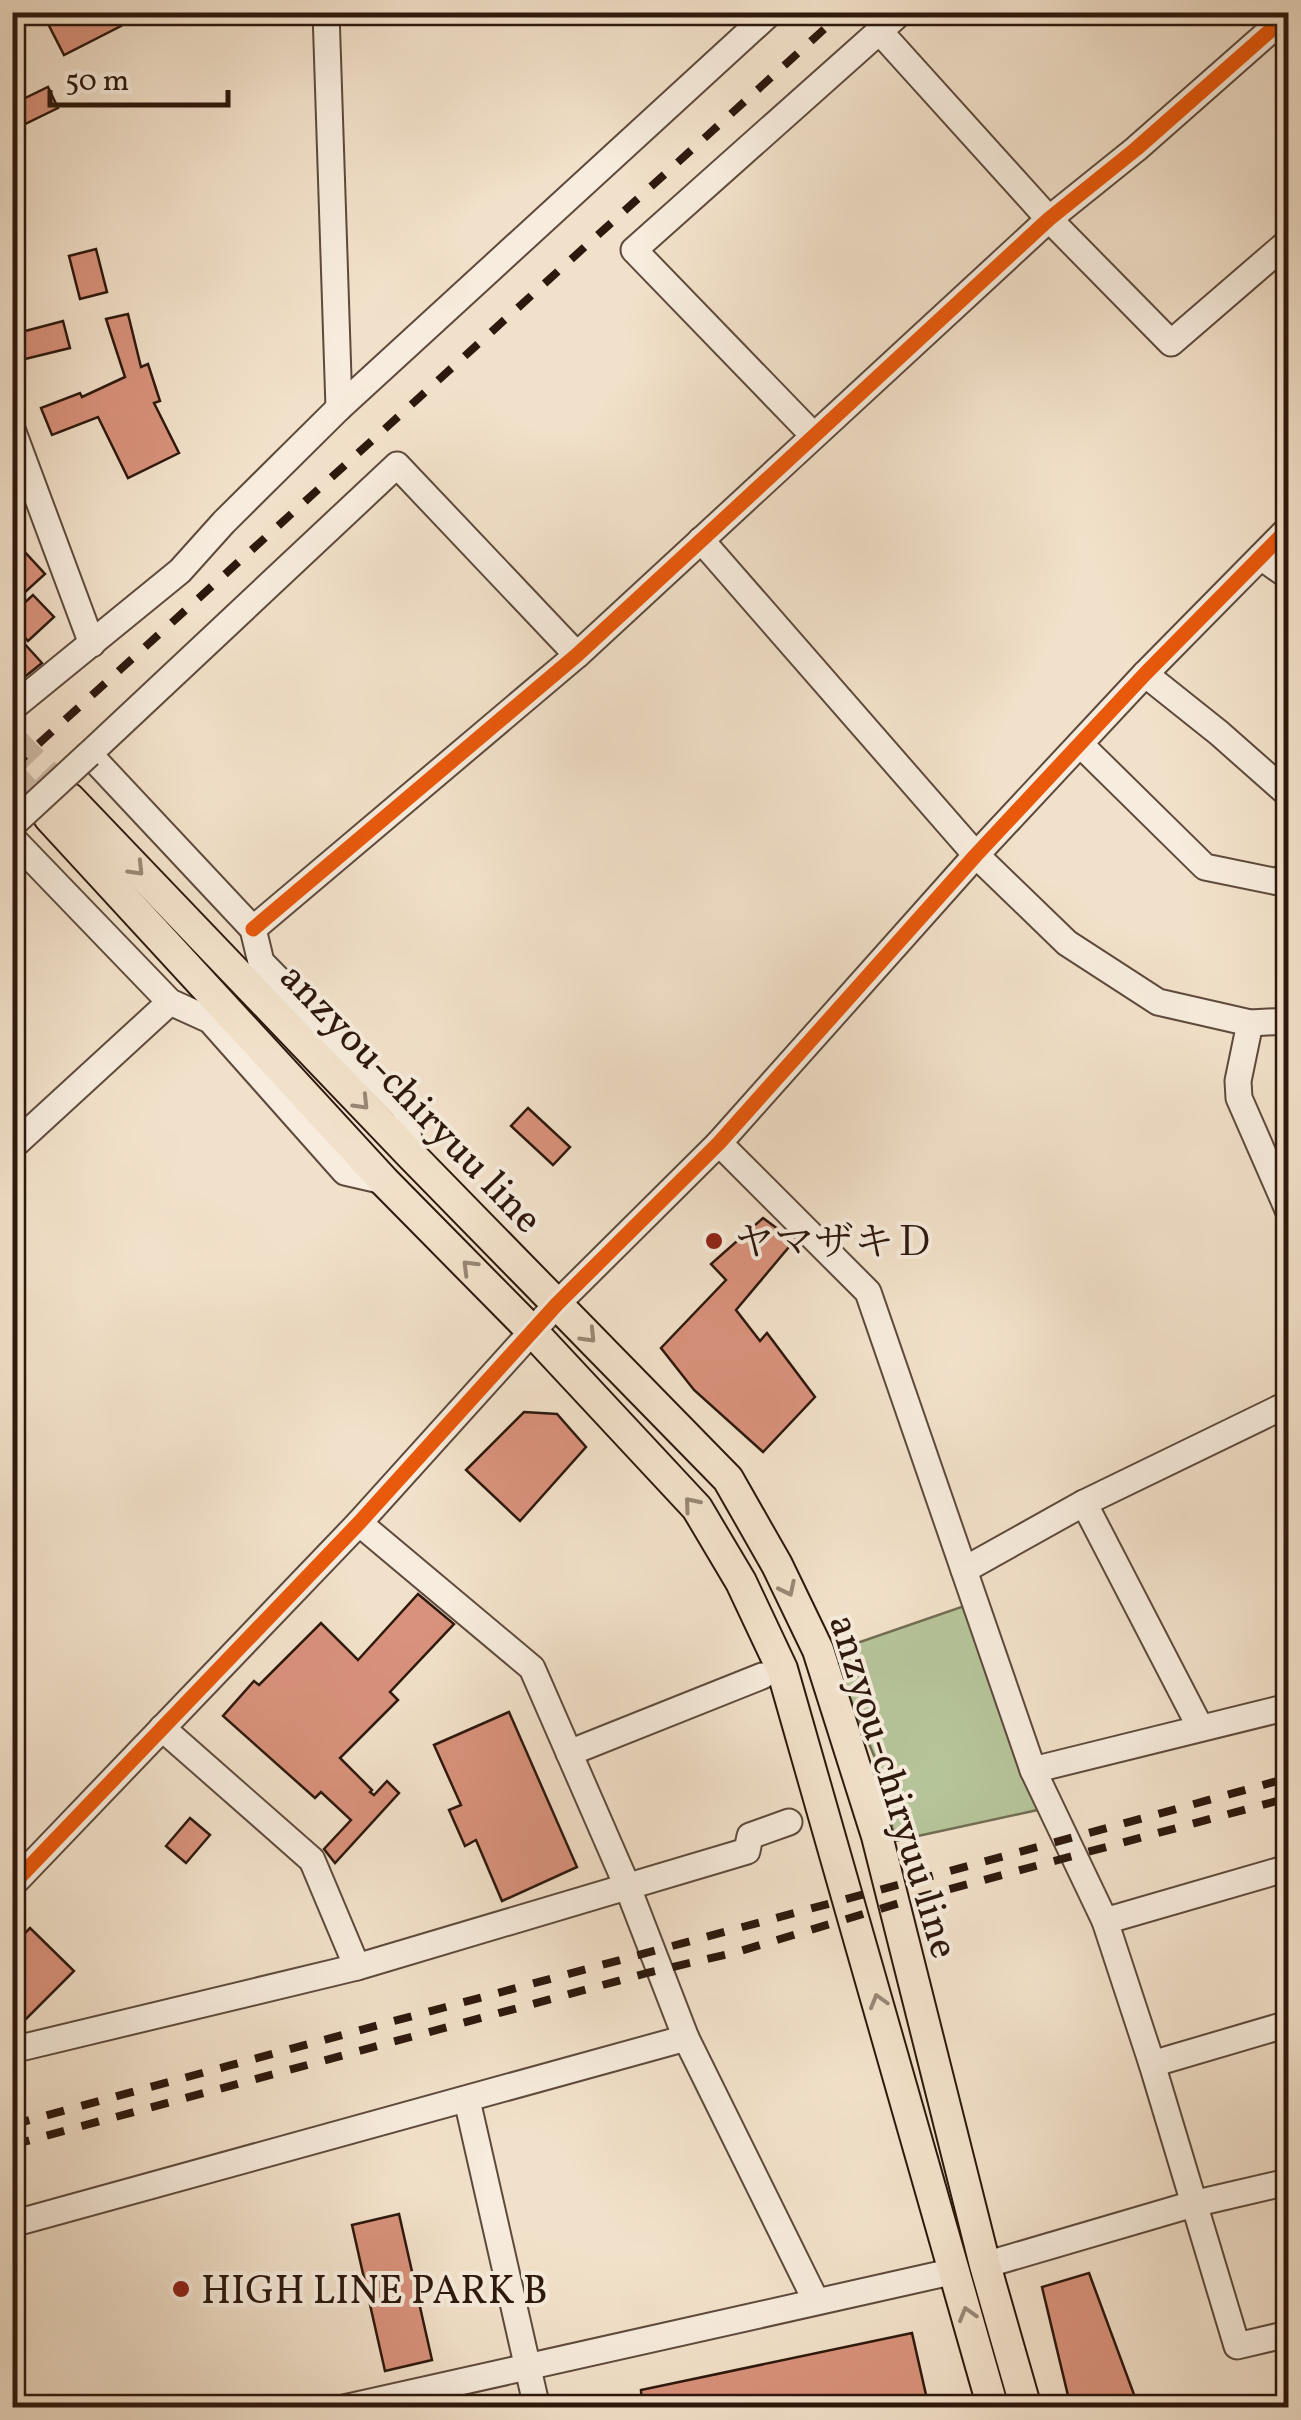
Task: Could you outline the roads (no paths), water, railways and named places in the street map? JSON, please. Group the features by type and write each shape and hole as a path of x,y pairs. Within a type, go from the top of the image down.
{"main road":[{"name":"anzyou-chiryuu line","path":"993,2408 970,2268 877,1836 818,1650 728,1479 411,1155 59,808 384,1181 697,1508 741,1582 782,1669 970,2268 1026,2408"}],"street":[{"path":"326,12 339,408"},
{"path":"17,696 92,644 180,572 224,522 339,408 771,12"},
{"path":"813,435 634,250 901,12"},
{"path":"253,930 577,655 1049,219 1136,149 1288,15"},
{"path":"881,33 1049,219 1171,343 1288,242"},
{"path":"12,429 92,644"},
{"path":"12,825 397,465 577,655"},
{"path":"12,1885 359,1523 557,1304 718,1142 976,855 1145,674 1288,529"},
{"path":"701,540 976,855 1067,943 1158,1002 1250,1022 1288,1021"},
{"path":"1262,557 1288,576"},
{"path":"1145,674 1288,794"},
{"path":"1080,744 1205,867 1278,882 1288,874"},
{"path":"89,754 253,930 261,962 406,1109 411,1155"},
{"path":"12,838 170,1002 210,1020 344,1172 384,1181"},
{"path":"12,1147 170,1002"},
{"path":"1250,1022 1238,1081 1239,1098 1288,1210"},
{"path":"718,1142 868,1292 1033,1770 1105,1920 1236,2346 1288,2334"},
{"path":"964,1570 1084,1502 1288,1404"},
{"path":"1084,1502 1200,1727"},
{"path":"359,1523 532,1668 628,1888 686,2038 816,2300"},
{"path":"569,1753 762,1676"},
{"path":"1033,1770 1288,1706"},
{"path":"162,1728 312,1860 357,1967"},
{"path":"12,2050 357,1967 628,1888 747,1851 750,1836 789,1822"},
{"path":"1105,1920 1288,1868"},
{"path":"1152,2064 1288,2024"},
{"path":"12,2224 686,2038"},
{"path":"467,2100 537,2408"},
{"path":"344,2408 970,2268 1193,2204 1288,2182"}],"tunnel":[{"path":"12,740 69,798"},
{"path":"12,777 49,817"}],"railway":[{"path":"12,768 843,12"},
{"path":"12,2125 1288,1778"},
{"path":"12,2145 737,1952 913,1899 1288,1798"}],"place":[{"name":"ヤマザキＤ","path":"714,1241"},
{"name":"HIGH LINE PARK B","path":"181,2289"}]}
